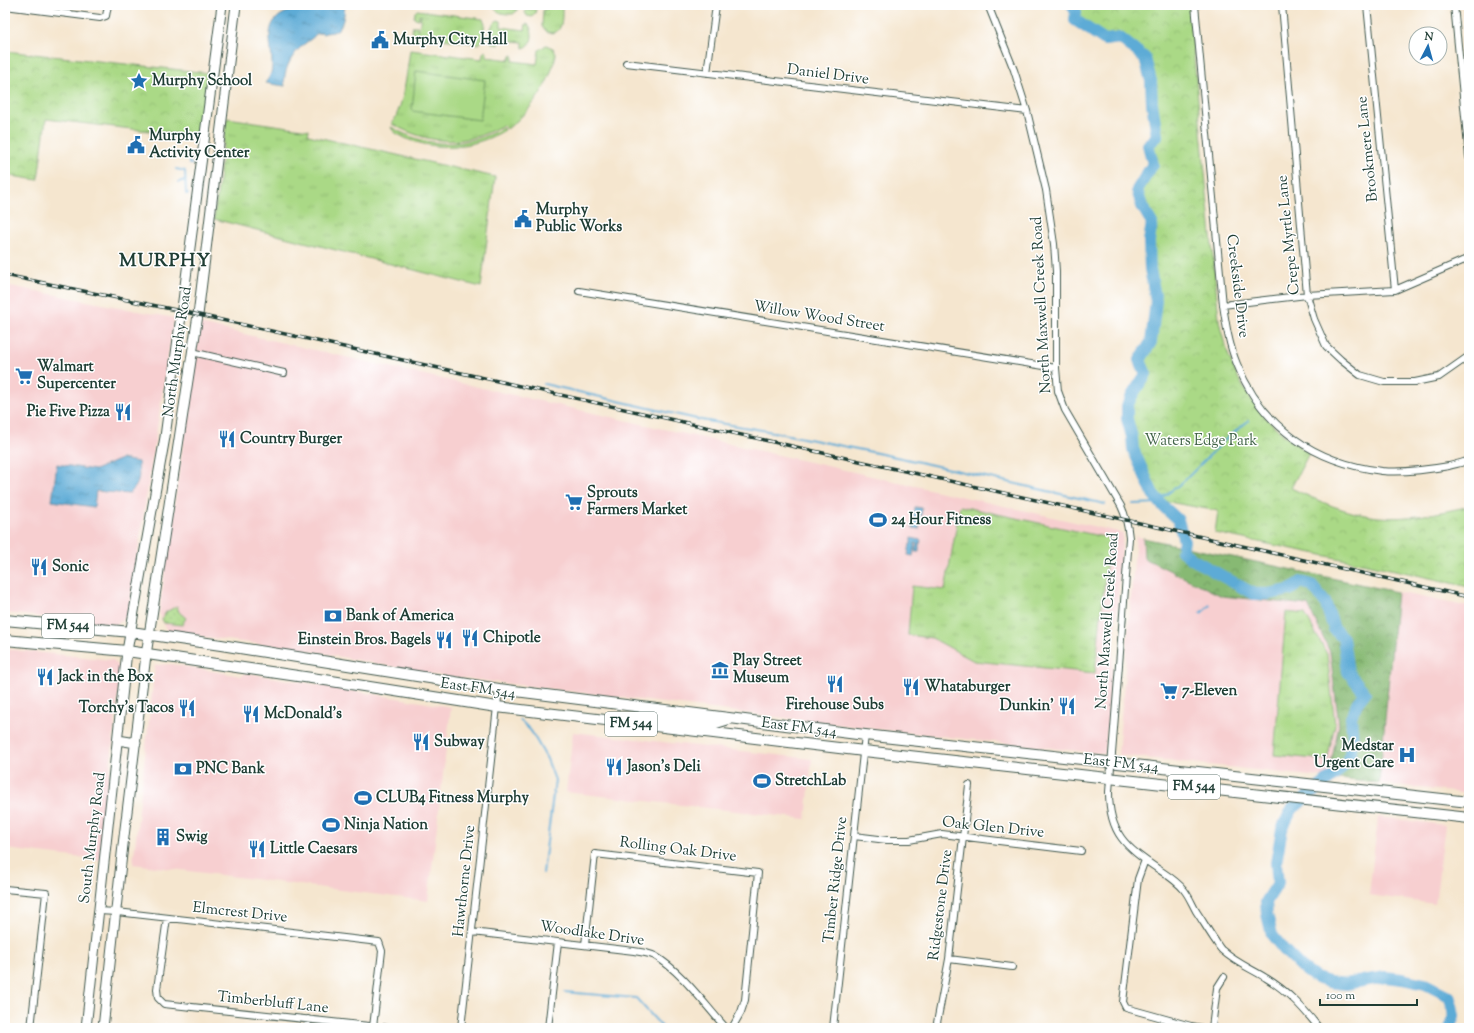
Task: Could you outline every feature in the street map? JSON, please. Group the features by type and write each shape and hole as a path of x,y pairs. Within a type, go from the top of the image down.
{"main road":[{"name":"North Murphy Road","path":"128,651 150,516 162,455 222,5"},
{"name":"North Murphy Road","path":"146,655 192,352 236,5"},
{"path":"211,91 225,92"},
{"path":"162,455 177,457"},
{"name":"FM 544","path":"5,620 150,635"},
{"name":"East FM 544","path":"150,635 499,689 865,735 1469,802"},
{"name":"FM 544","path":"5,640 128,651"},
{"name":"East FM 544","path":"128,651 146,655 288,674 497,707 640,725 1469,818"},
{"name":"South Murphy Road","path":"86,1028 128,651"},
{"name":"South Murphy Road","path":"103,1028 146,655"},
{"path":"288,674 292,656"},
{"path":"640,725 642,716 714,724 732,718"},
{"path":"118,740 136,743"},
{"path":"110,811 127,813"}],"street":[{"path":"5,6 100,18 106,16 108,5"},
{"path":"707,73 716,5"},
{"name":"North Maxwell Creek Road","path":"988,5 1014,70 1027,111 1046,190 1054,244 1056,271 1056,368 1058,391 1065,410 1121,506 1128,528 1129,538 1110,778 1109,806 1116,830 1119,837 1127,846 1175,881 1184,890 1202,921 1222,950 1238,963 1267,979 1292,997 1306,1011 1319,1028"},
{"name":"Creekside Drive","path":"1195,5 1223,305 1228,334 1236,363 1249,390 1275,424 1299,443 1326,457 1363,469 1398,473 1426,471 1469,460"},
{"name":"Crepe Myrtle Lane","path":"1282,5 1307,295 1314,319 1326,346 1360,375 1384,382 1415,382 1439,377 1469,356"},
{"name":"Brookmere Lane","path":"1367,5 1395,290"},
{"path":"1454,5 1469,157"},
{"name":"Daniel Drive","path":"626,63 1027,111"},
{"path":"1223,305 1307,295 1395,290 1469,258"},
{"name":"Willow Wood Street","path":"578,291 1056,368"},
{"path":"192,352 284,373"},
{"name":"Hawthorne Drive","path":"460,1028 499,689"},
{"name":"Timber Ridge Drive","path":"834,1028 865,735"},
{"name":"Ridgestone Drive","path":"936,1028 948,959 969,785"},
{"name":"Oak Glen Drive","path":"854,836 887,840 909,840 942,834 1081,851"},
{"name":"Rolling Oak Drive","path":"585,945 595,854 758,873 745,1000 741,1012 732,1028"},
{"path":"1146,860 1138,879 1123,1002 1126,1008 1202,1028"},
{"path":"5,889 46,893 31,1028"},
{"name":"Elmcrest Drive","path":"98,911 379,942 382,951 373,1026"},
{"name":"Timberbluff Lane","path":"167,918 157,989 158,998 164,1004 388,1028"},
{"name":"Woodlake Drive","path":"472,932 634,951 653,956 669,966 687,983 726,1028"},
{"path":"548,1028 558,942"},
{"path":"948,959 1012,967"},
{"path":"1212,1028 1217,988 1224,978"},
{"path":"307,1028 308,1019"}],"shaded area":[{"path":"5,285 174,318 128,616 116,625 5,613"},
{"path":"200,324 1123,533 1105,754 866,728 430,674 310,651 167,632 159,613"},
{"path":"1136,536 1143,538 1145,558 1222,596 1308,605 1330,652 1339,725 1328,778 1118,755"},
{"path":"1397,592 1469,607 1469,794 1379,783"},
{"path":"5,649 113,660 121,669 100,860 5,849"},
{"path":"172,664 241,676 247,673 451,707 428,901 133,864 155,665"},
{"path":"573,732 812,759 806,819 566,792"},
{"path":"1378,817 1445,825 1435,904 1369,895"}],"green space":[{"path":"549,5 562,5 561,25 557,32 553,33 547,32 542,26 543,10 549,8"},
{"name":"Waters Edge Park","path":"1072,5 1189,5 1219,320 1231,361 1249,396 1275,427 1309,453 1291,488 1344,510 1378,517 1411,517 1466,507 1469,515 1469,587 1395,570 1215,533 1218,511 1158,500 1153,494 1133,449 1132,437 1127,419 1127,406 1146,374 1140,360 1151,342 1156,301 1150,269 1149,241 1152,223 1142,206 1137,190 1153,164 1148,145 1156,136 1151,81 1145,58 1120,39 1105,40 1075,20 1076,12"},
{"path":"494,7 517,9 517,11 513,14 505,14 498,11"},
{"path":"526,9 536,9 535,14 532,17 527,16 525,12"},
{"path":"417,10 483,19 485,23 482,41 478,44 414,35 412,31 413,26 418,26 417,30 419,30 421,15 419,15 419,19 414,18"},
{"path":"498,20 501,21 501,27 525,30 526,24 529,25 532,32 532,39 529,45 523,48 523,42 500,40 499,45 492,43 490,30 493,24"},
{"path":"546,45 553,48 556,54 544,87 524,114 507,129 503,125 475,137 448,141 420,136 392,124 400,107 410,50 482,59 485,51 487,53 487,57 510,60 511,56 513,55 513,61 537,64 539,50"},
{"path":"5,51 209,73 201,137 46,119 38,180 5,175"},
{"path":"416,71 485,80 480,120 412,111"},
{"path":"227,118 309,130 308,135 495,177 481,287 214,219"},
{"path":"391,127 419,139 447,143 460,142 489,135 503,128 505,130 481,141 456,146 443,146 430,145 405,138 395,132"},
{"path":"960,506 1109,538 1095,673 974,661 932,638 908,635 912,586 945,590"},
{"path":"1143,538 1397,592 1379,783 1328,778 1339,725 1330,652 1308,605 1222,596 1144,558"},
{"path":"177,606 179,612 186,618 182,625 164,623 162,619 166,612"},
{"path":"1286,612 1305,614 1327,654 1335,725 1327,760 1274,755"}],"water":[{"path":"319,5 345,5 343,21 339,28 333,32 316,34 297,51 286,71 284,81 285,86 265,83 271,73 272,58 270,34 271,27 275,20 281,15 290,11"},
{"path":"121,459 138,462 138,480 136,486 129,494 96,491 94,507 52,501 57,464 95,470"},
{"path":"915,507 922,508 920,529 912,528"},
{"path":"911,538 921,540 919,544 919,552 915,552 917,543 915,543 913,556 908,555"}],"waterway":[{"path":"1072,5 1076,12 1075,20 1105,40 1120,38 1145,58 1151,81 1152,103 1157,136 1148,145 1153,164 1137,190 1142,206 1152,223 1149,241 1150,269 1156,301 1151,342 1140,360 1146,374 1127,406 1127,419 1132,437 1133,449 1153,494 1178,520 1184,541 1182,551 1192,559 1254,594 1268,594 1290,590 1301,582 1311,585 1325,602 1334,629 1343,638 1348,672 1365,693 1357,703 1351,717 1353,741 1348,761 1336,774 1292,809 1282,829 1276,863 1278,883 1266,902 1272,935 1301,967 1316,978 1329,982 1346,984 1385,977 1402,979 1425,984 1449,996 1453,1008 1453,1020 1450,1028"},
{"path":"186,156 189,157 189,164 192,164"},
{"path":"176,169 185,171 186,194 188,194"},
{"path":"179,182 185,180"},
{"path":"544,384 701,420 779,433 906,459 1105,504"},
{"path":"1133,504 1160,503 1163,497 1184,481 1225,440 1248,421"},
{"path":"1201,613 1210,605"},
{"path":"520,720 531,731 547,759 555,780 543,873"},
{"path":"564,992 636,998 663,1028"}],"railway":[{"path":"5,275 181,311 1469,597"}],"place":[{"name":"Murphy City Hall","path":"380,40"},
{"name":"Murphy School","path":"139,81"},
{"name":"Murphy Activity Center","path":"136,145"},
{"name":"Murphy Public Works","path":"523,219"},
{"name":"Walmart Supercenter","path":"24,376"},
{"name":"Pie Five Pizza","path":"123,412"},
{"name":"Country Burger","path":"227,439"},
{"name":"Sprouts Farmers Market","path":"574,502"},
{"name":"24 Hour Fitness","path":"878,520"},
{"name":"Sonic","path":"39,567"},
{"name":"Bank of America","path":"333,616"},
{"name":"Chipotle","path":"470,638"},
{"name":"Einstein Bros. Bagels","path":"444,640"},
{"name":"Play Street Museum","path":"720,670"},
{"name":"Jack in the Box","path":"45,677"},
{"name":"Firehouse Subs","path":"835,684"},
{"name":"Whataburger","path":"911,687"},
{"name":"7-Eleven","path":"1169,691"},
{"name":"Dunkin'","path":"1067,706"},
{"name":"Torchy's Tacos","path":"187,708"},
{"name":"McDonald's","path":"251,714"},
{"name":"Subway","path":"421,742"},
{"name":"Medstar Urgent Care","path":"1407,755"},
{"name":"Jason's Deli","path":"614,767"},
{"name":"PNC Bank","path":"183,769"},
{"name":"StretchLab","path":"762,781"},
{"name":"CLUB4 Fitness Murphy","path":"363,798"},
{"name":"Ninja Nation","path":"331,825"},
{"name":"Swig","path":"163,837"},
{"name":"Little Caesars","path":"257,849"}],"district":[{"name":"MURPHY","path":"165,261"}]}
